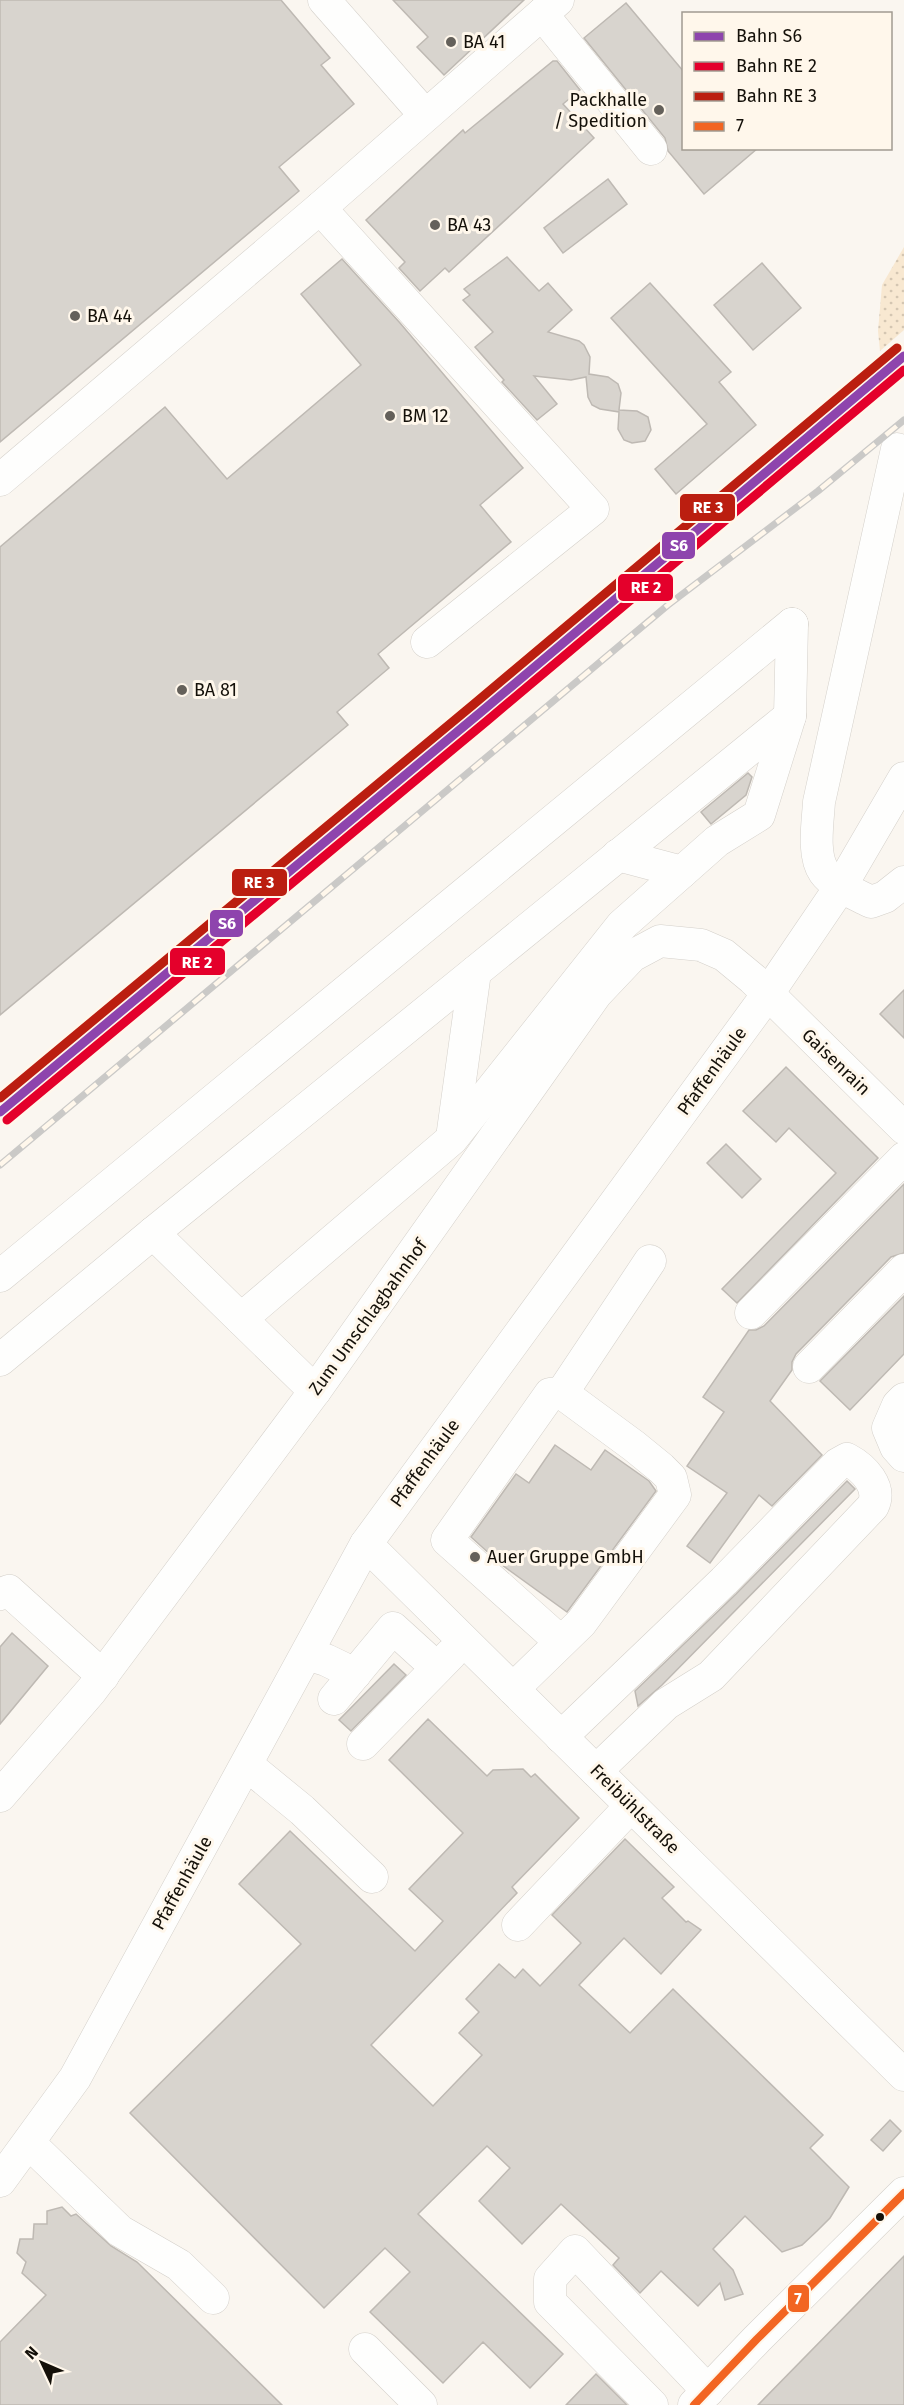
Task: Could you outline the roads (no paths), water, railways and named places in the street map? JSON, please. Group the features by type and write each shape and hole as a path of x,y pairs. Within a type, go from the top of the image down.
{"street":[{"path":"324,0 425,115"},
{"path":"0,480 320,208 550,7 651,149"},
{"path":"320,208 593,509 427,642"},
{"path":"897,449 819,802 816,848 823,871 841,886 871,902 885,897 904,882"},
{"path":"0,1276 792,624 790,716 759,815 717,841 622,925 452,1139 241,1319"},
{"path":"0,1360 790,716"},
{"name":"Pfaffenhäule","path":"0,2181 75,2078 366,1544 767,995 841,886 904,778"},
{"path":"618,855 682,872"},
{"name":"Zum Umschlagbahnhof","path":"0,1796 103,1676 315,1391 596,994 632,956 660,941 701,945 724,955 753,979 767,995"},
{"path":"452,1139 475,972"},
{"name":"Gaisenrain","path":"767,995 904,1128"},
{"path":"751,1313 904,1158"},
{"path":"153,1233 315,1391"},
{"path":"562,1393 650,1261"},
{"path":"809,1368 904,1270"},
{"path":"513,1689 581,1623 675,1495 671,1478 661,1468 562,1393 550,1394 447,1540 561,1642"},
{"path":"904,1399 898,1405 888,1428 896,1447 904,1456"},
{"path":"561,1737 724,1581 842,1460 850,1461 874,1483 877,1494 873,1506 711,1676 666,1704 596,1771"},
{"name":"Freibühlstraße","path":"366,1544 904,2075"},
{"path":"0,1594 9,1590 103,1676"},
{"path":"334,1699 393,1628 437,1668"},
{"path":"363,1744 464,1640"},
{"path":"307,1654 355,1674"},
{"path":"600,1700 633,1736"},
{"path":"247,1765 302,1810 372,1877"},
{"path":"518,1925 631,1806"},
{"path":"29,2143 120,2231 179,2265 213,2298"},
{"path":"652,2405 550,2302 550,2280 575,2252 701,2398 757,2338 904,2193"},
{"path":"365,2349 421,2405"}],"railway":[{"path":"0,1165 668,605 818,491 904,420"}],"rail line":[{"name":"S6","path":"0,1112 904,356"}],"place":[{"name":"BA 41","path":"451,42"},
{"name":"Packhalle / Spedition","path":"659,110"},
{"name":"BA 43","path":"435,225"},
{"name":"BA 44","path":"75,316"},
{"name":"BM 12","path":"390,416"},
{"name":"BA 81","path":"182,690"},
{"name":"Auer Gruppe GmbH","path":"475,1557"}]}
